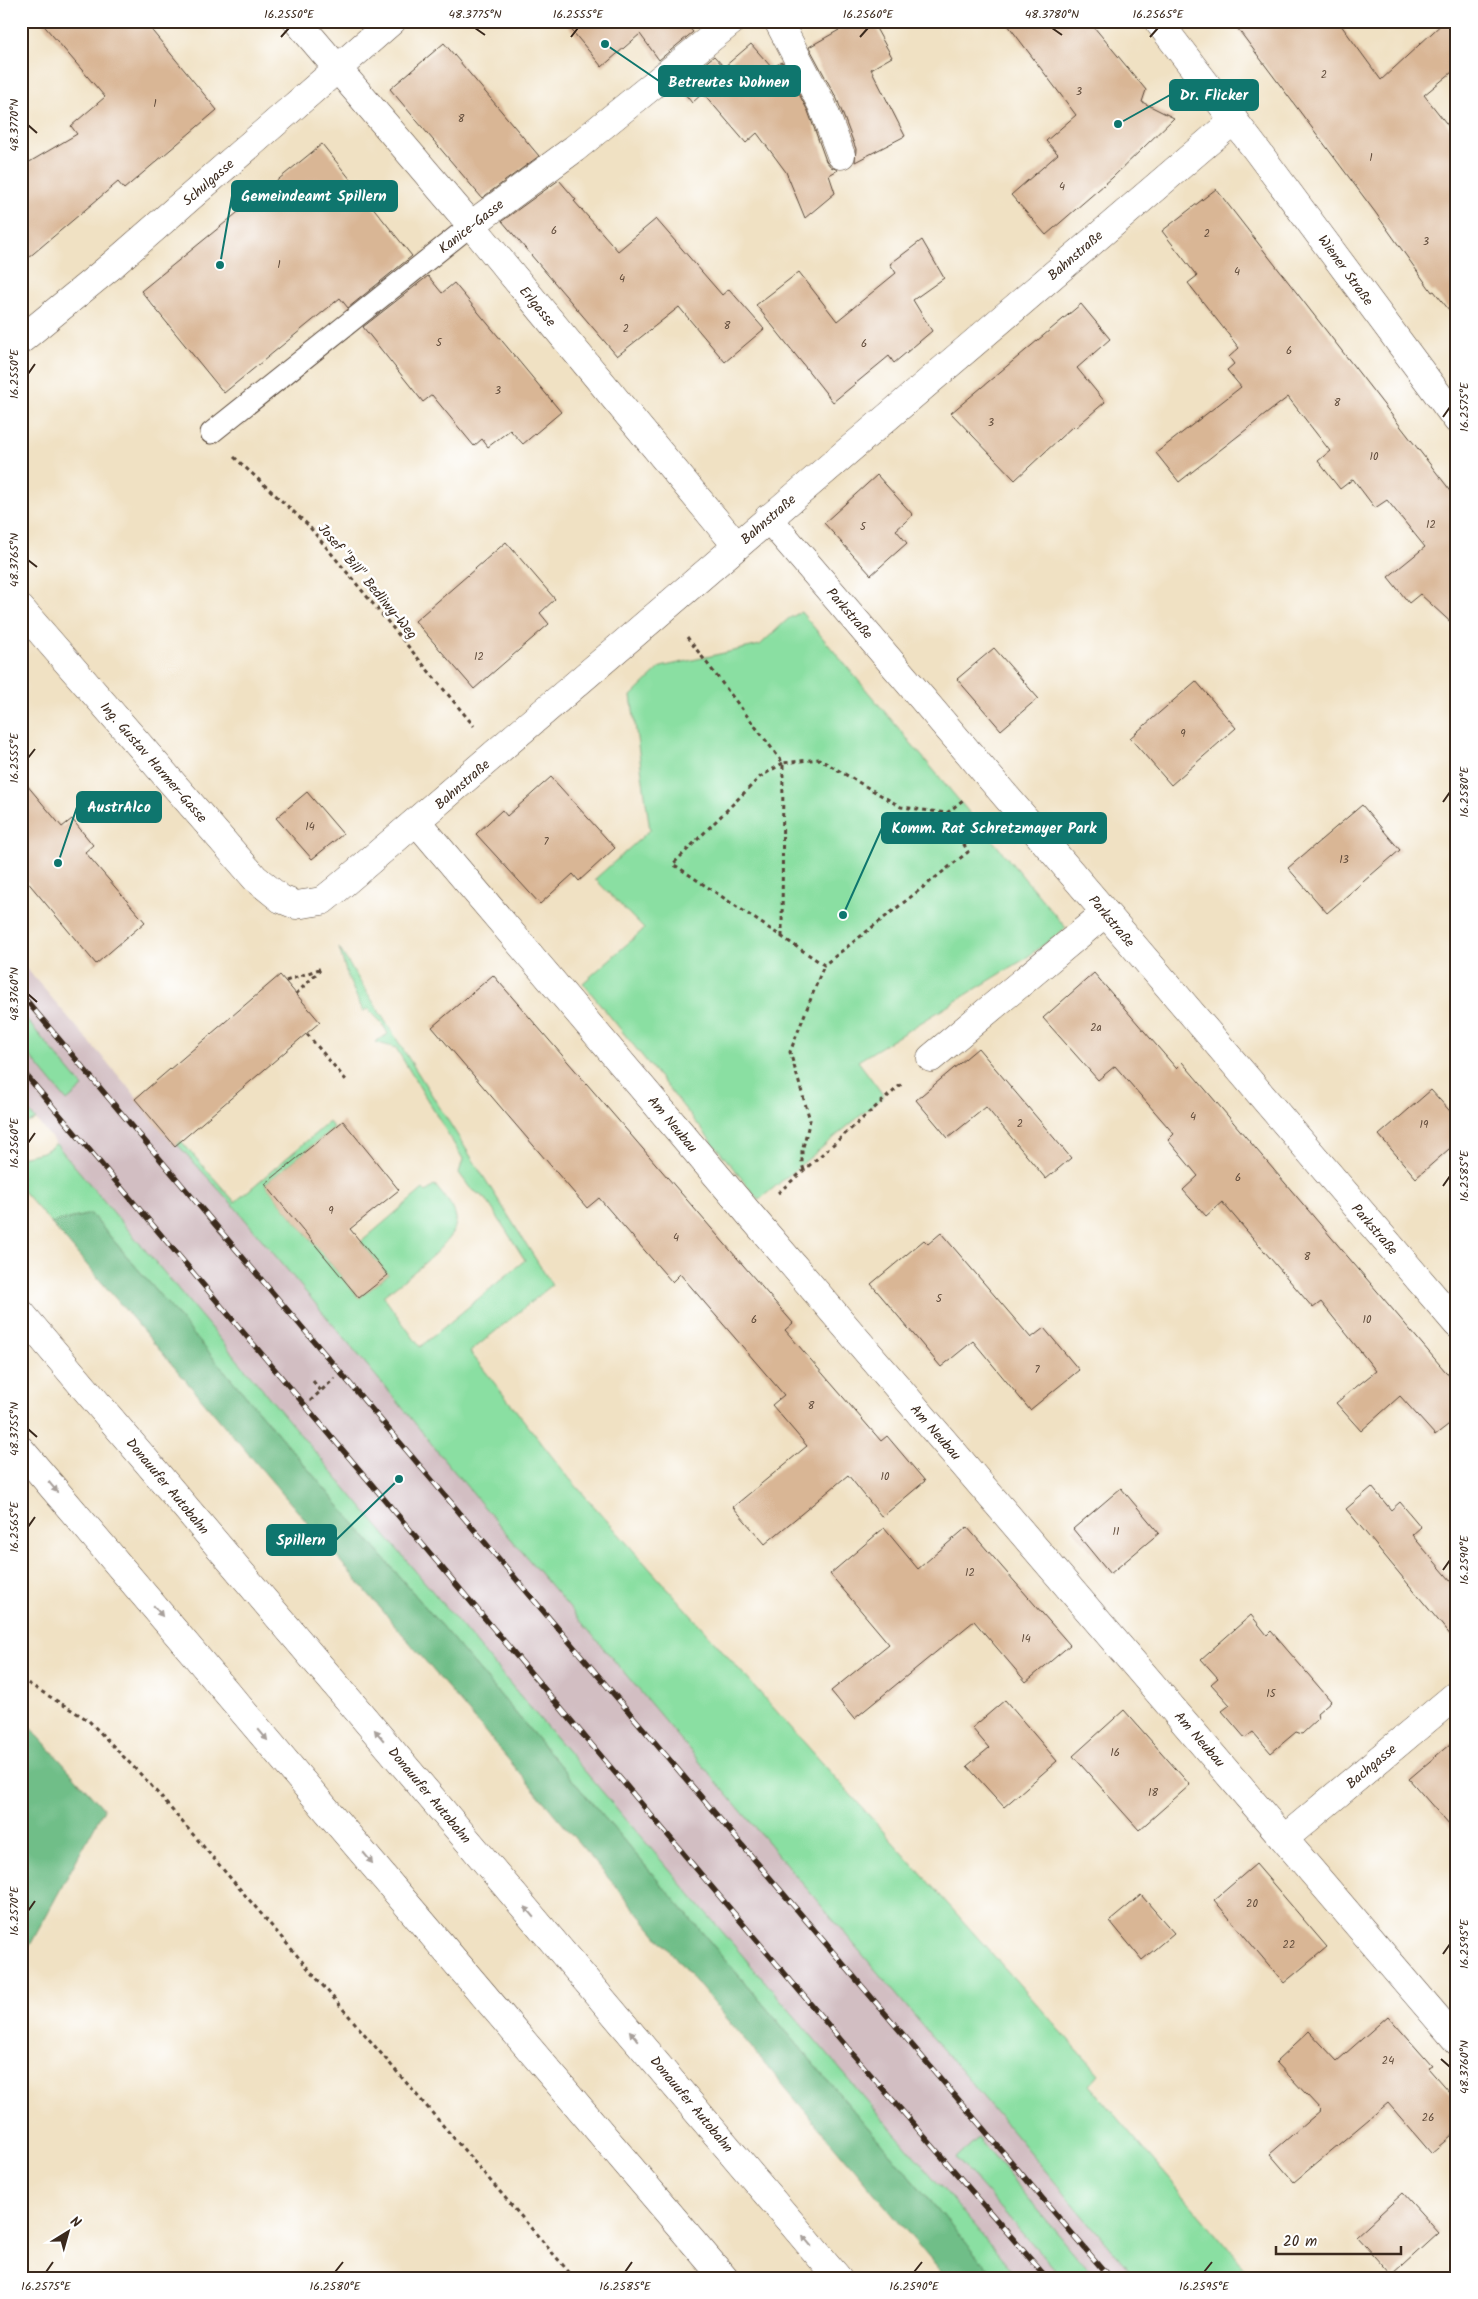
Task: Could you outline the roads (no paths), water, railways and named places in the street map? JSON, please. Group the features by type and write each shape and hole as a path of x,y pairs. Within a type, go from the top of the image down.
{"main road":[{"name":"Erlgasse","path":"297,21 471,225 737,546"},
{"name":"Schulgasse","path":"21,340 110,267 392,21"},
{"name":"Kanice-Gasse","path":"471,225 574,149 732,21"},
{"path":"778,21 822,105 840,155"},
{"name":"Wiener Straße","path":"1158,21 1457,420"},
{"name":"Bahnstraße","path":"296,905 322,901 417,822 768,518 1234,120"},
{"name":"Parkstraße","path":"768,518 1457,1324"},
{"name":"Ing. Gustav Harmer-Gasse","path":"21,609 255,878 281,899 296,905"},
{"name":"Am Neubau","path":"417,822 751,1216 1457,2041"},
{"path":"931,1058 1105,913"},
{"name":"Donauufer Autobahn","path":"21,1313 838,2278"},
{"path":"21,1450 724,2278"},
{"name":"Bachgasse","path":"1285,1838 1457,1694"}],"lane":[{"name":"Kanice-Gasse","path":"211,433 471,225"}],"railway":[{"path":"21,994 1110,2278"},
{"path":"21,1069 851,2052 1047,2278"}],"place":[{"name":"Betreutes Wohnen","path":"605,44"},
{"name":"Dr. Flicker","path":"1118,124"},
{"name":"Gemeindeamt Spillern","path":"220,265"},
{"name":"AustrAlco","path":"58,863"},
{"name":"Komm. Rat Schretzmayer Park","path":"843,915"},
{"name":"Spillern","path":"399,1479"}]}
